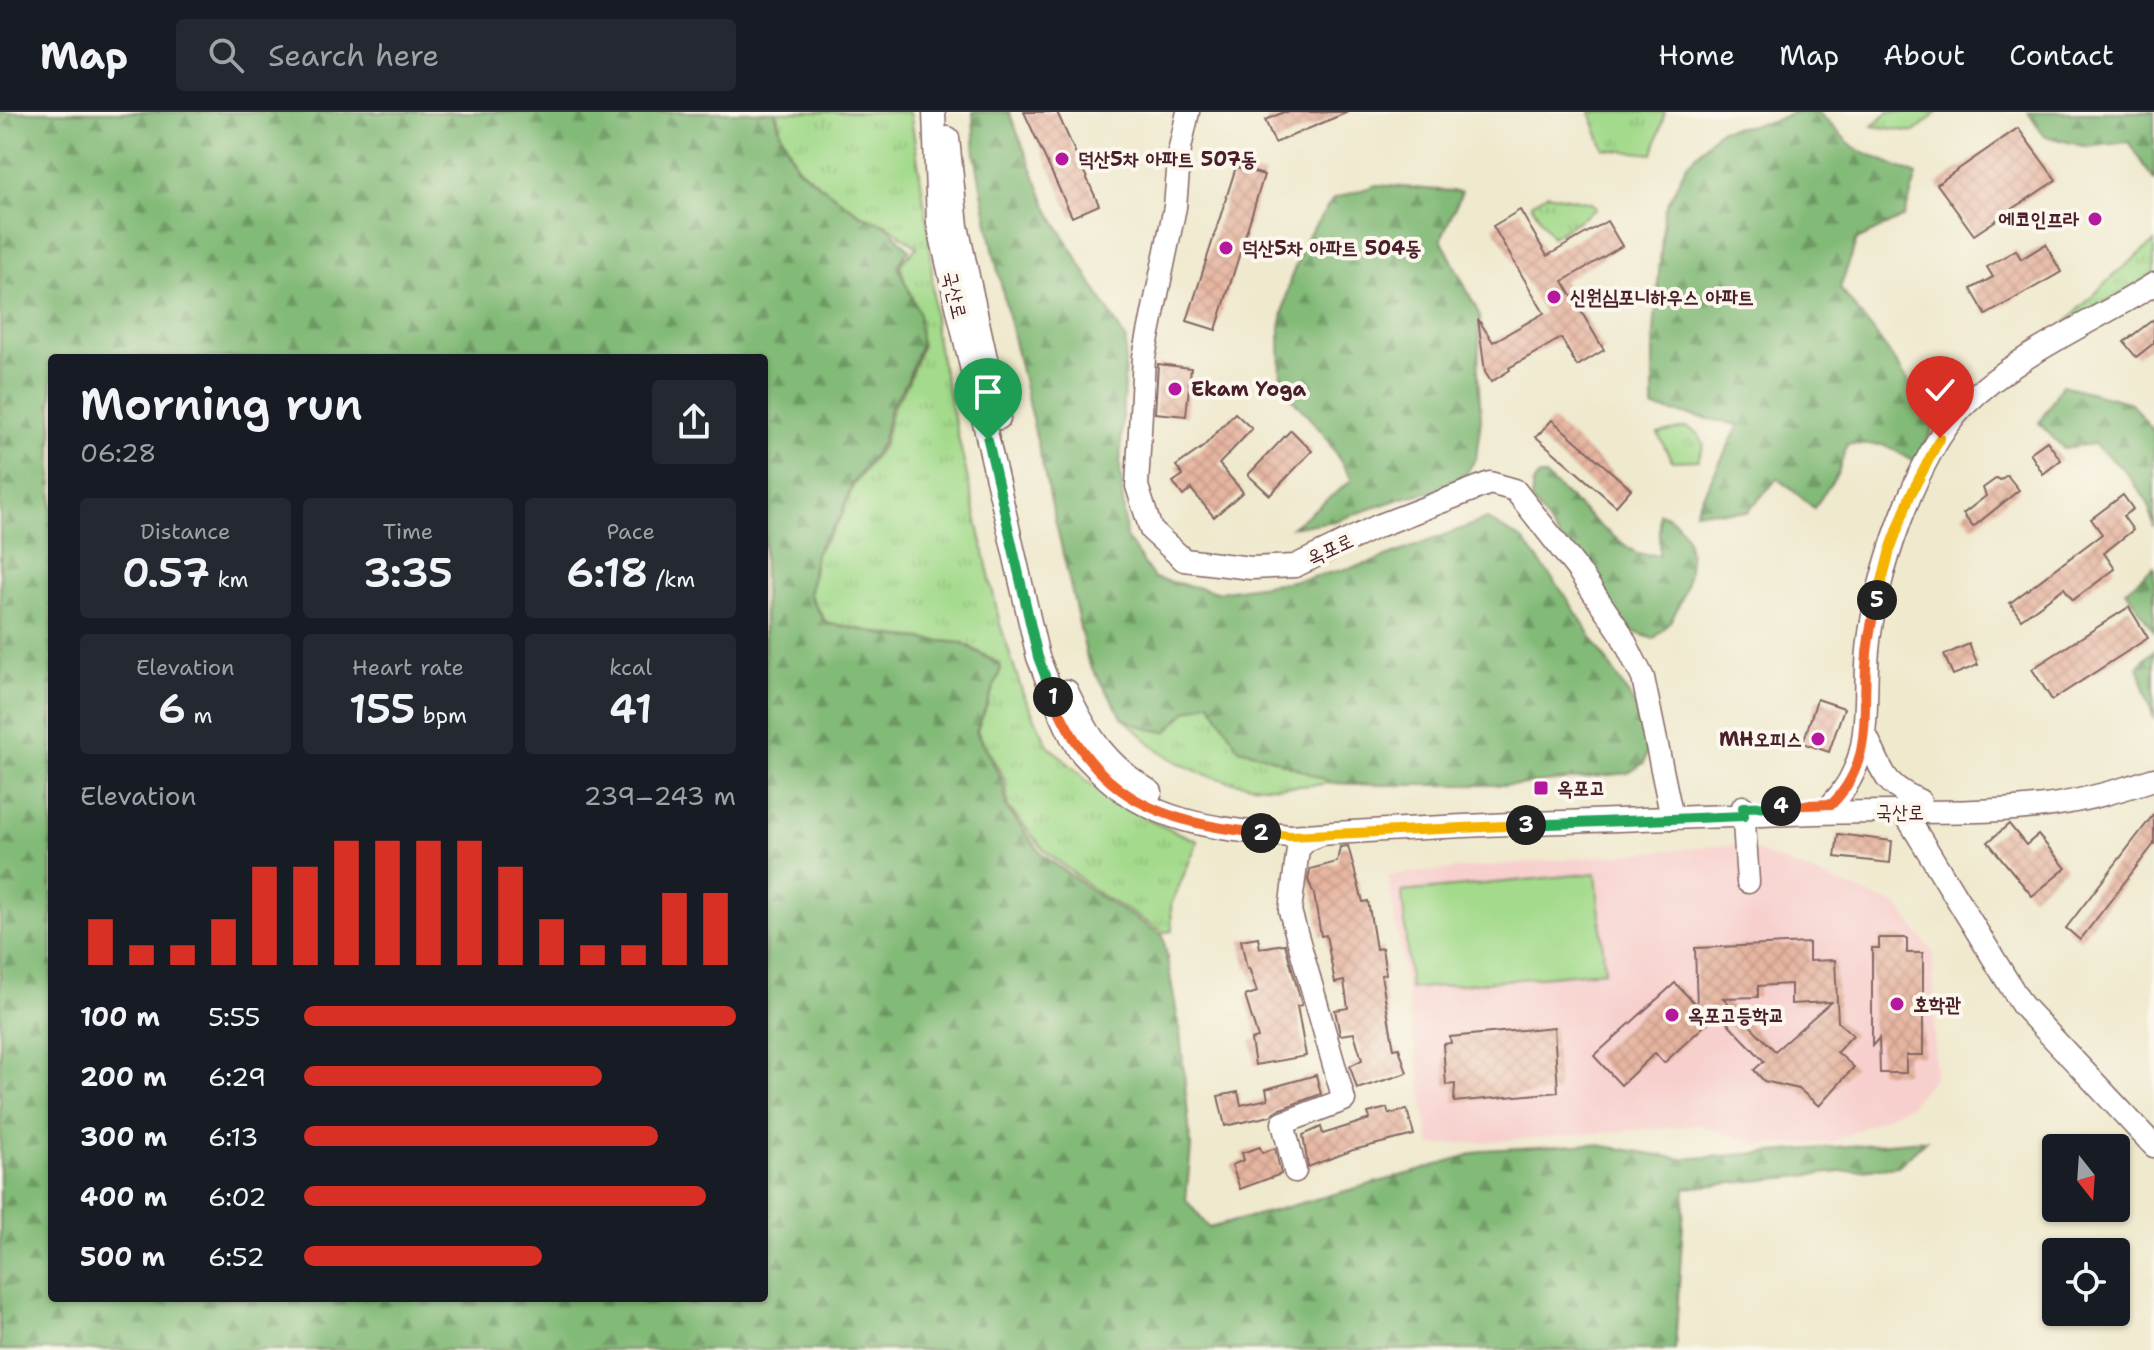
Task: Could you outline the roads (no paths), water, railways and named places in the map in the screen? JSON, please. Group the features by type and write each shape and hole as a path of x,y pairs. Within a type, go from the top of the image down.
{"street":[{"name":"국산로","path":"934,112 938,223 1038,657 1055,702 1079,750 1115,787 1163,815 1231,830 1279,835 1323,834 1744,811 2037,807 2087,799 2154,779"},
{"name":"국산로","path":"946,112 957,226 1050,654 1094,744 1127,777 1166,801 1233,820 1294,823 1671,814"},
{"name":"옥포로","path":"1188,112 1180,148 1175,207 1144,357 1137,486 1151,530 1184,560 1251,568 1295,566 1378,526 1490,483 1515,490 1569,558 1619,630 1643,678 1671,814"},
{"path":"1832,804 1854,775 1866,736 1866,669 1870,627 1890,550 1910,496 1940,438 1964,406 1994,380 2154,284"},
{"path":"1866,736 1883,775 1913,808 2031,999 2154,1132"},
{"name":"국산로","path":"1744,811 1832,804 1913,808 2029,798 2084,788 2154,767"},
{"path":"1913,808 2022,1005 2154,1146"},
{"path":"1744,811 1748,882"},
{"path":"1295,1171 1283,1123 1344,1100 1290,911 1298,849 1307,840 1323,834"},
{"path":"1279,835 1298,849"}],"place":[{"name":"덕산5차 아파트 507동","path":"1062,159"},
{"name":"에코인프라","path":"2095,219"},
{"name":"덕산5차 아파트 504동","path":"1226,248"},
{"name":"신원심포니하우스 아파트","path":"1554,297"},
{"name":"Ekam Yoga","path":"1175,389"},
{"name":"MH오피스","path":"1818,739"},
{"name":"옥포고","path":"1541,788"},
{"name":"호학관","path":"1897,1004"},
{"name":"옥포고등학교","path":"1672,1015"}]}
